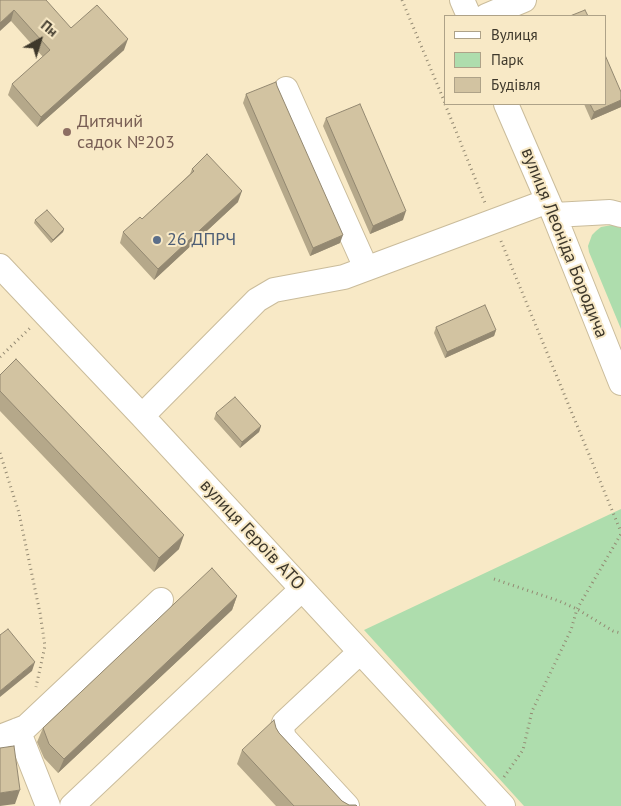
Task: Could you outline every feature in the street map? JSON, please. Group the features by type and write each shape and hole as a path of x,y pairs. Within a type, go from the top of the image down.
{"street":[{"path":"462,0 469,15"},
{"path":"488,15 524,0"},
{"path":"286,89 366,268"},
{"name":"вулиця Леоніда Бородича","path":"506,105 551,208 621,383"},
{"path":"142,416 257,300 274,290 344,277 493,221 551,208 610,212 621,215"},
{"name":"вулиця Героїв АТО","path":"0,266 142,416 497,800"},
{"path":"72,806 302,589"},
{"path":"48,806 9,734 26,727 161,600"},
{"path":"348,806 284,738 282,730 284,723 360,652"}],"path":[{"path":"402,0 444,102"},
{"path":"445,105 621,533 577,609 570,630 532,711 523,750 506,776 497,800"},
{"path":"0,357 45,313"},
{"path":"0,453 19,513 45,646 35,692"},
{"path":"494,579 559,601 577,609 613,631 621,633"}],"green space":[{"path":"612,225 621,228 621,329 588,246 592,235 596,231 601,227"},
{"path":"621,509 621,806 524,806 364,630"}],"building":[{"path":"0,0 46,0 71,28 97,5 128,39 41,117 12,84 50,50 14,10 0,23"},
{"path":"585,10 588,15 572,15"},
{"path":"606,57 621,92 621,100 594,112 590,105 606,105"},
{"path":"276,82 343,235 313,248 246,94"},
{"path":"360,104 406,211 373,226 326,118"},
{"path":"207,154 242,191 158,269 123,232 140,217 142,219 194,171 192,169"},
{"path":"47,210 64,229 53,240 35,220"},
{"path":"485,305 496,330 447,352 436,327"},
{"path":"16,359 184,535 159,558 0,391 0,375"},
{"path":"235,397 261,426 242,442 216,413"},
{"path":"212,568 237,596 64,759 49,744 43,728"},
{"path":"8,629 35,662 0,691 0,635"},
{"path":"274,720 279,733 342,801 349,805 357,806 294,806 242,750"},
{"path":"14,746 20,790 0,793 0,748"}],"place":[{"name":"Дитячий садок №203","path":"67,132"},
{"name":"26 ДПРЧ","path":"157,240"}]}
